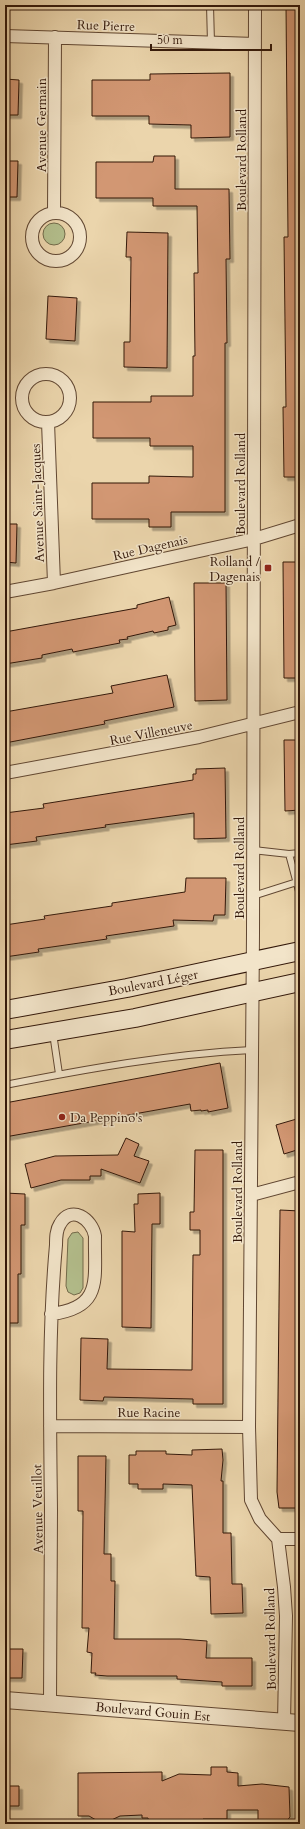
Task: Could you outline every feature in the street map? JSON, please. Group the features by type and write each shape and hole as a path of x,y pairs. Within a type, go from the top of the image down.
{"main road":[{"name":"Boulevard Léger","path":"5,1010 252,962 300,951"},
{"path":"5,1040 135,1018 300,982"}],"street":[{"name":"Boulevard Rolland","path":"255,5 253,896 248,1427 251,1500 260,1519 278,1539 286,1616 284,1722"},
{"name":"Rue Pierre","path":"5,36 255,44"},
{"name":"Avenue Germain","path":"54,213 55,37"},
{"path":"42,374 57,377 63,381 70,395 67,410 56,420 48,422 40,421 26,412 21,397 23,388 28,381 34,376 42,374"},
{"name":"Avenue Saint-Jacques","path":"48,422 54,583"},
{"name":"Rue Dagenais","path":"5,592 54,583 254,539 300,525"},
{"name":"Rue Villeneuve","path":"5,773 199,737 300,712"},
{"path":"251,1194 300,1182"},
{"name":"Avenue Veuillot","path":"50,1703 51,1314 57,1231 63,1219 69,1215 76,1214 84,1216 94,1228 95,1236 93,1290 87,1301 75,1309 51,1314"},
{"name":"Rue Racine","path":"50,1426 248,1427"},
{"path":"278,1539 300,1539"},
{"name":"Boulevard Gouin Est","path":"5,1700 300,1723"}],"lane":[{"path":"210,5 210,43"},
{"path":"253,850 289,854 300,853"},
{"path":"289,854 298,881 300,895"},
{"path":"253,896 298,881"},
{"path":"53,1032 59,1074"},
{"path":"5,1085 59,1074 214,1052 252,1050"}],"green space":[{"path":"54,223 62,226 65,234 62,242 54,245 46,242 43,234 46,226"},
{"path":"78,1232 83,1238 83,1288 80,1293 74,1295 68,1292 66,1286 68,1239 72,1233"}],"building":[{"path":"286,5 300,5 300,477 284,477 283,407 286,407 284,237 288,237"},
{"path":"230,73 230,137 191,138 191,125 149,124 149,116 92,116 92,80 150,80 150,74"},
{"path":"5,79 19,80 18,115 5,115"},
{"path":"154,156 175,156 175,189 229,189 230,259 226,259 227,343 225,343 225,512 171,512 171,527 149,527 149,519 92,519 92,483 149,483 149,476 193,477 193,446 150,446 150,438 93,438 93,402 151,402 151,396 193,396 193,356 195,356 194,273 198,273 197,206 153,206 153,198 96,198 96,162 153,162"},
{"path":"5,161 18,161 17,197 5,197"},
{"path":"127,232 168,233 167,368 124,367 124,342 130,342 131,257 126,257"},
{"path":"48,296 77,298 75,341 46,339"},
{"path":"5,524 17,524 16,563 5,562"},
{"path":"283,562 300,562 300,678 284,678"},
{"path":"194,583 226,583 227,700 195,701"},
{"path":"169,597 176,625 168,627 168,630 154,633 153,631 127,637 128,639 119,640 120,643 73,652 72,649 42,655 42,658 5,664 5,632 137,608 137,605"},
{"path":"167,675 174,707 104,721 105,724 5,743 5,712 113,693 111,686"},
{"path":"284,740 300,740 300,810 285,811"},
{"path":"225,768 226,838 194,839 194,813 105,825 106,827 36,837 37,841 5,845 5,813 44,808 43,804 193,780 193,774 196,774 196,769"},
{"path":"186,878 226,878 225,915 214,915 213,921 173,920 174,926 106,936 107,939 38,949 39,952 5,957 5,925 45,919 44,916 112,906 112,903 185,892"},
{"path":"220,1063 228,1108 208,1112 208,1110 191,1111 190,1104 5,1137 5,1103"},
{"path":"300,1118 300,1149 284,1154 276,1125"},
{"path":"126,1138 139,1144 134,1156 149,1161 140,1183 101,1169 101,1176 90,1176 90,1180 61,1180 31,1188 25,1164 55,1156 118,1155"},
{"path":"195,1150 223,1150 223,1404 193,1404 193,1399 104,1397 103,1401 80,1400 81,1338 108,1339 107,1369 192,1370 193,1255 200,1255 200,1230 190,1230 190,1212 194,1212"},
{"path":"5,1193 25,1194 25,1225 21,1225 21,1274 18,1274 18,1323 5,1323"},
{"path":"160,1193 160,1224 152,1224 151,1328 122,1327 122,1231 135,1232 134,1204 138,1204 138,1194"},
{"path":"280,1210 300,1211 300,1508 279,1508 277,1492"},
{"path":"222,1449 223,1460 221,1481 223,1481 223,1533 231,1533 232,1584 242,1584 243,1613 211,1614 210,1577 196,1576 192,1485 163,1484 163,1489 138,1489 138,1484 129,1484 129,1455 136,1455 136,1451 166,1451 166,1454 192,1455 192,1450"},
{"path":"78,1456 106,1456 104,1554 111,1554 111,1581 115,1581 114,1639 180,1639 207,1641 206,1658 252,1658 252,1686 222,1686 222,1682 177,1679 177,1676 107,1676 95,1675 96,1673 91,1673 92,1653 87,1652 89,1628 82,1628 83,1511 78,1511"},
{"path":"5,1649 23,1649 22,1678 5,1678"},
{"path":"211,1767 227,1767 227,1772 238,1773 238,1786 262,1784 289,1787 290,1817 284,1824 271,1824 271,1822 258,1822 258,1810 227,1810 227,1819 203,1819 201,1824 149,1824 148,1818 142,1818 142,1815 120,1816 103,1824 89,1816 78,1816 78,1773 162,1772 162,1781 179,1774 211,1775"},
{"path":"5,1786 19,1786 19,1806 5,1806"}],"place":[{"name":"Rolland / Dagenais","path":"268,568"},
{"name":"Da Peppino's","path":"62,1117"}]}
